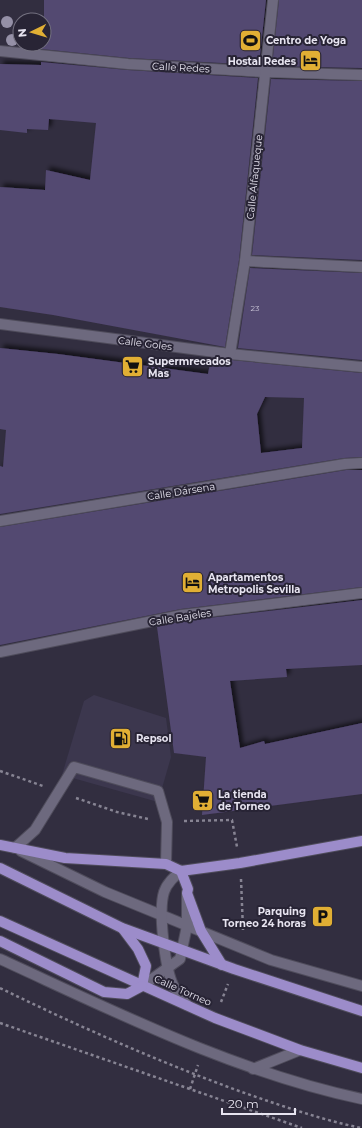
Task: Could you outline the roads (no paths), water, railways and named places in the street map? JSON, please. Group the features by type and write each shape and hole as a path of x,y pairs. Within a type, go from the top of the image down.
{"main road":[{"path":"0,845 65,858 166,864 182,871 240,863 362,841"},
{"path":"0,868 122,928 222,965 362,1011"},
{"path":"182,871 187,893 201,931 222,965"},
{"name":"Calle Torneo","path":"0,920 215,1018 300,1050 362,1068"},
{"path":"0,941 104,992 127,994 142,986 146,966 138,949 122,928"}],"street":[{"name":"Calle Alfaqueque","path":"230,354 245,261 264,72 273,0"},
{"name":"Calle Redes","path":"0,52 128,64 264,72 362,74"},
{"path":"245,261 362,267"},
{"name":"Calle Goles","path":"0,324 230,354 362,367"},
{"name":"Calle Dársena","path":"0,521 344,464 362,463"},
{"name":"Calle Bajeles","path":"0,652 182,615 362,592"},
{"path":"15,848 35,830 74,768 158,791 167,822 166,864"},
{"path":"0,840 105,892 271,960 362,986"},
{"path":"182,871 172,879 165,891 161,906 167,969 174,987 187,1005"},
{"path":"142,986 180,959 187,926 187,893"},
{"path":"0,959 159,1032 253,1069 362,1100"},
{"path":"253,1069 300,1050"}],"place":[{"name":"Centro de Yoga","path":"250,40"},
{"name":"Hostal Redes","path":"311,61"},
{"name":"Supermrecados Mas","path":"133,367"},
{"name":"Apartamentos Metropolis Sevilla","path":"192,583"},
{"name":"Repsol","path":"121,738"},
{"name":"La tienda de Torneo","path":"203,800"},
{"name":"Parquing Torneo 24 horas","path":"322,917"}]}
